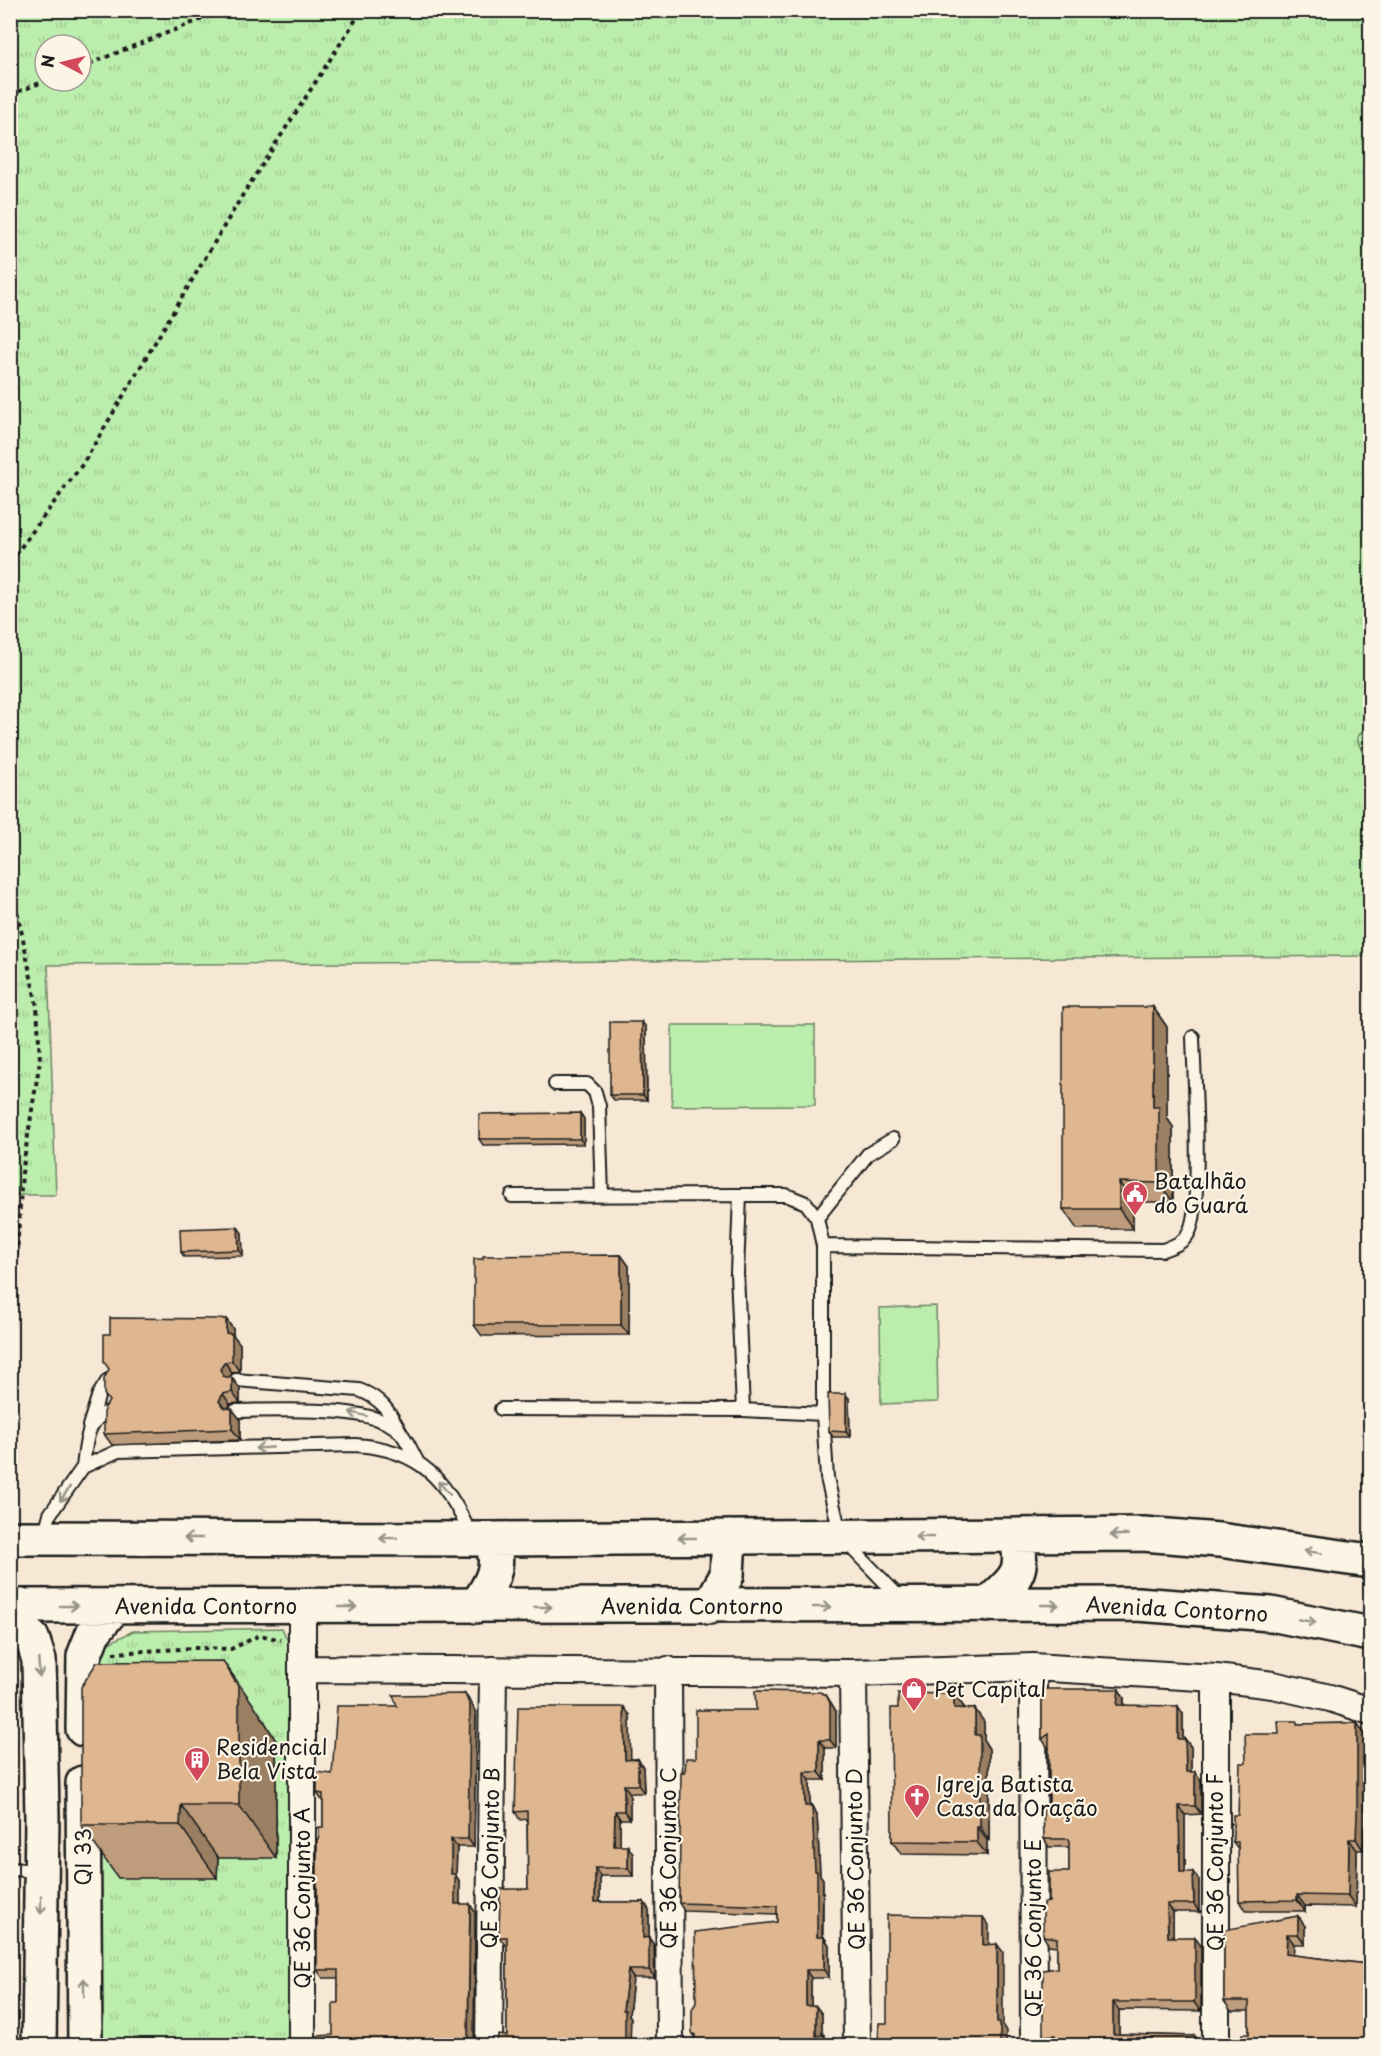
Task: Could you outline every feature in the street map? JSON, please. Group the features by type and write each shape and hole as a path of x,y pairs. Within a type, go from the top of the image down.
{"main road":[{"path":"23,1535 481,1539 1016,1537 1143,1534 1220,1540 1371,1561"},
{"path":"987,1605 1011,1585 1018,1575 1020,1550 1016,1537"},
{"path":"709,1607 727,1575 729,1538"},
{"path":"476,1606 489,1587 497,1560 481,1539"},
{"name":"Avenida Contorno","path":"10,1606 908,1607 1137,1604 1271,1614 1371,1634"},
{"name":"QI 33","path":"85,2046 84,1656 93,1633 115,1606"},
{"name":"QI 33","path":"10,1620 32,1638 39,1660 42,1817 26,1870 39,2046"},
{"path":"42,1817 83,1818"}],"street":[{"name":"QE 36 Conjunto A","path":"302,1607 304,1669 302,2046"},
{"path":"304,1669 853,1672 1033,1667 1216,1678 1273,1685 1330,1698 1371,1711"},
{"name":"QE 36 Conjunto E","path":"1033,1667 1034,2046"},
{"name":"QE 36 Conjunto B","path":"489,2046 493,1670"},
{"name":"QE 36 Conjunto C","path":"668,1670 670,2046"},
{"name":"QE 36 Conjunto D","path":"853,1672 857,2046"},
{"name":"QE 36 Conjunto F","path":"1216,1678 1216,2046"}],"lane":[{"path":"823,1246 1163,1250 1180,1243 1189,1233 1196,1199 1193,1037"},
{"path":"555,1084 587,1084 595,1092 599,1106 602,1196"},
{"path":"817,1218 868,1154 893,1139"},
{"path":"512,1196 786,1195 806,1203 817,1218 823,1246 823,1414 826,1478 841,1537 908,1607"},
{"path":"740,1196 737,1273 743,1410"},
{"path":"23,1535 50,1514 83,1467 94,1406 108,1380"},
{"path":"236,1380 359,1390 374,1395 386,1407 417,1461 445,1488 481,1539"},
{"path":"501,1408 743,1410 823,1414"},
{"path":"235,1411 349,1412 379,1421 400,1432"},
{"path":"88,1431 97,1418 108,1412"},
{"path":"83,1467 105,1456 136,1450 329,1445 384,1448 417,1461"}],"path":[{"path":"93,62 225,10"},
{"path":"10,561 84,462 242,196 362,10"},
{"path":"10,95 33,86"},
{"path":"10,877 37,1006 40,1060 22,1173 10,1364"}],"green space":[{"path":"10,11 1370,11 1370,722 1357,738 1370,772 1370,956 48,965 56,1195 11,1195"},
{"path":"1370,722 1370,772 1357,738"},
{"path":"672,1025 815,1025 815,1105 672,1106"},
{"path":"936,1306 938,1402 881,1404 880,1308"},
{"path":"282,1628 292,1651 289,2045 96,2046 98,1687 105,1645 133,1631"}],"building":[{"path":"1063,1007 1153,1007 1153,1107 1159,1107 1159,1183 1119,1182 1119,1209 1063,1209"},
{"path":"610,1022 642,1022 643,1095 610,1095"},
{"path":"580,1113 580,1139 479,1139 479,1114"},
{"path":"238,1227 239,1250 181,1252 180,1229"},
{"path":"621,1255 621,1325 474,1325 474,1259 483,1259 483,1256"},
{"path":"110,1318 226,1319 226,1333 232,1334 232,1361 225,1362 220,1369 223,1376 232,1378 232,1392 223,1394 219,1401 223,1407 232,1409 232,1429 104,1434 104,1409 109,1401 104,1394 104,1379 109,1369 104,1362 104,1334 110,1334"},
{"path":"828,1394 846,1394 846,1432 829,1431"},
{"path":"223,1661 239,1688 239,1805 181,1805 180,1825 81,1825 81,1687 97,1662"},
{"path":"1042,1689 1119,1689 1117,1705 1178,1706 1178,1739 1185,1739 1186,1772 1195,1772 1195,1806 1179,1806 1180,1872 1193,1872 1194,1904 1167,1904 1168,1937 1195,1937 1195,1999 1194,2002 1113,2002 1113,2034 1195,2036 1195,2046 1055,2046 1055,2035 1043,2036 1043,1970 1057,1968 1057,1938 1043,1936 1043,1903 1049,1902 1049,1872 1069,1872 1069,1839 1044,1839 1043,1805 1049,1805 1049,1734 1042,1739"},
{"path":"755,1691 820,1692 826,1695 830,1703 830,1740 819,1740 819,1772 804,1772 805,1806 812,1806 815,1871 817,1871 817,1937 824,1937 824,1970 806,1970 806,2006 816,2006 816,2036 824,2035 824,2046 695,2046 695,2034 692,2034 692,2009 696,2003 695,1932 777,1922 777,1906 679,1903 681,1772 685,1772 686,1758 696,1758 696,1710 756,1710"},
{"path":"898,1693 954,1694 954,1708 975,1709 975,1735 980,1735 980,1827 977,1827 977,1842 892,1841 891,1708 898,1708"},
{"path":"465,1694 470,1706 468,1839 451,1839 451,1874 455,1874 455,1904 470,1904 468,2038 473,2046 317,2046 317,2036 333,2035 333,2003 338,2003 338,1970 317,1970 317,1839 319,1838 319,1827 323,1827 323,1794 317,1793 317,1772 332,1774 337,1706 397,1706 393,1695"},
{"path":"518,1707 624,1707 625,1760 638,1759 638,1785 624,1785 624,1811 615,1811 614,1846 628,1846 628,1868 595,1868 595,1902 644,1902 643,1938 649,1937 649,1970 628,1970 623,2010 625,2010 625,2046 496,2046 498,2035 507,2036 507,1937 499,1937 500,1889 528,1889 527,1811 515,1812"},
{"path":"1278,1721 1297,1721 1297,1724 1357,1723 1356,1839 1349,1839 1348,1896 1297,1895 1297,1900 1239,1901 1238,1842 1233,1842 1233,1815 1238,1815 1240,1763 1246,1763 1245,1734 1279,1734"},
{"path":"887,1915 983,1917 983,1945 997,1944 997,2022 1000,2022 1000,2046 878,2046 879,2023 887,2023"},
{"path":"1298,1916 1298,1934 1287,1934 1286,1954 1366,1964 1366,2000 1371,2000 1371,2046 1242,2046 1242,2034 1249,2034 1249,2001 1224,2001 1224,1930"}],"place":[{"name":"Batalhão do Guará","path":"1135,1217"},
{"name":"Pet Capital","path":"914,1713"},
{"name":"Residencial Bela Vista","path":"197,1783"},
{"name":"Igreja Batista Casa da Oração","path":"917,1820"}]}
